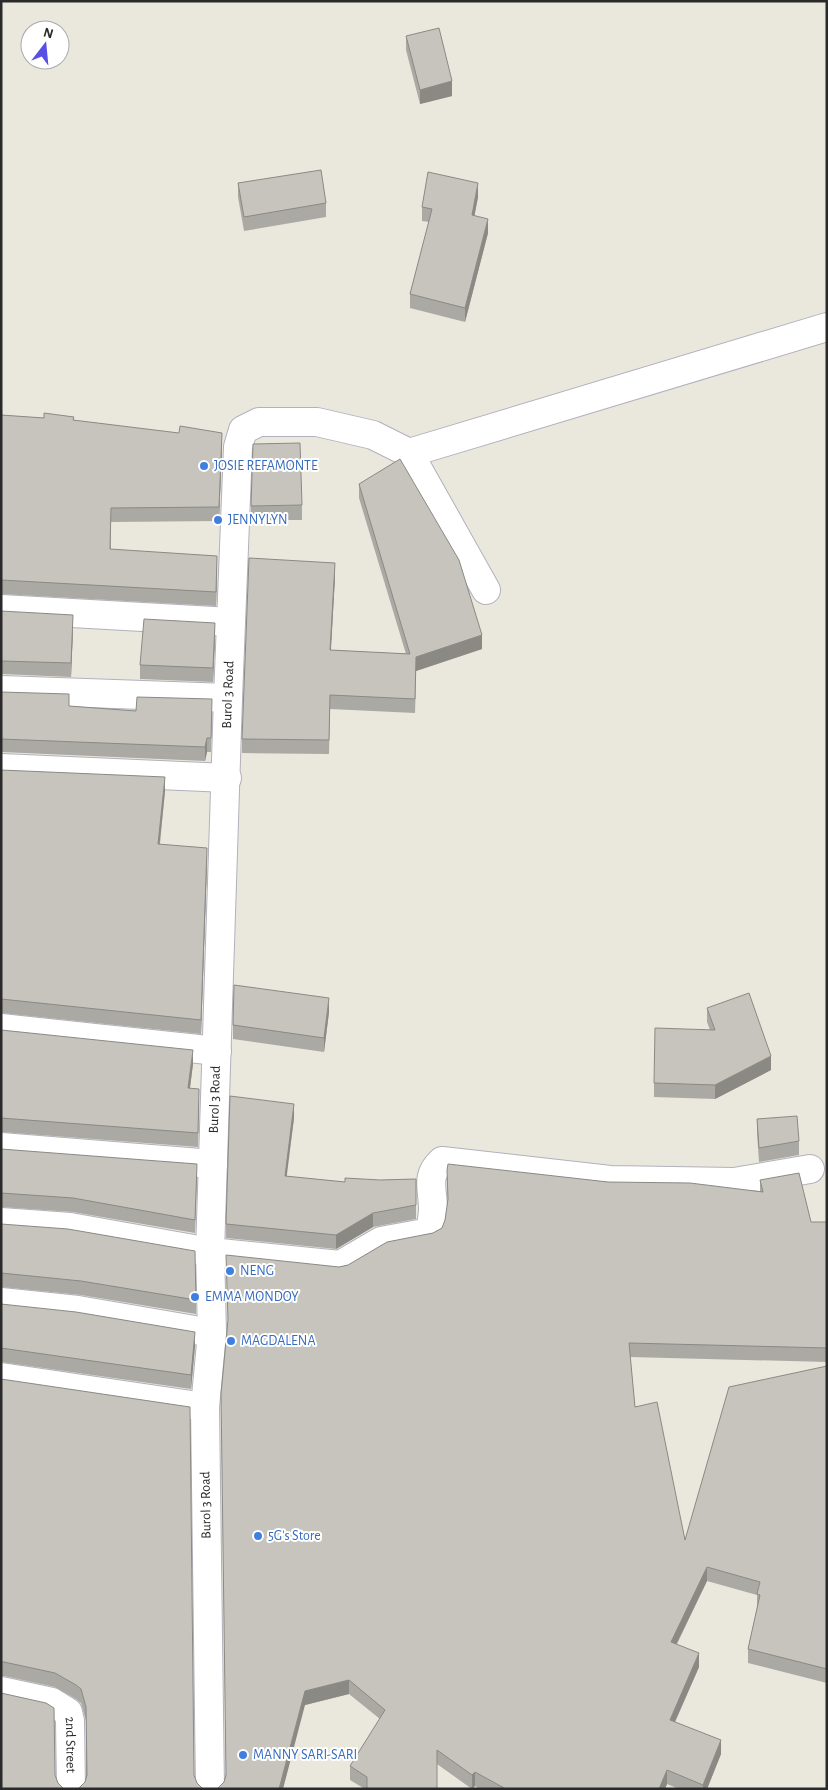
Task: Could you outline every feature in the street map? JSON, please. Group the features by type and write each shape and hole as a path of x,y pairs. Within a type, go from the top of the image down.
{"street":[{"path":"486,590 410,453 827,327"},
{"name":"Burol 3 Road","path":"210,1789 205,1407 212,1333 210,1252 238,447 243,430 259,422 317,422 373,435 410,453"},
{"path":"1,609 231,622"},
{"path":"1,690 228,698"},
{"path":"1,768 226,778"},
{"path":"1,1028 217,1051"},
{"path":"1,1147 214,1164"},
{"path":"1,1222 70,1227 210,1252 340,1264 381,1241 430,1232 433,1210 431,1177 436,1166 442,1161 610,1180 734,1182 810,1169"},
{"path":"1,1302 78,1310 212,1333"},
{"path":"1,1377 205,1407"},
{"name":"2nd Street","path":"1,1692 52,1702 68,1712 70,1721 71,1789"}],"building":[{"path":"439,28 452,81 420,90 406,36"},
{"path":"321,170 326,203 244,217 238,183"},
{"path":"428,172 478,183 472,215 488,219 465,308 410,294 432,209 422,207"},
{"path":"44,413 74,417 73,420 179,433 180,426 222,433 219,507 111,508 110,549 217,556 216,592 1,580 1,415 44,418"},
{"path":"300,443 302,505 251,506 253,444"},
{"path":"400,459 459,560 482,635 416,657 415,699 330,695 329,740 242,739 249,558 335,563 330,650 410,654 359,484"},
{"path":"1,611 73,615 71,663 1,661"},
{"path":"144,619 215,623 213,668 140,665"},
{"path":"1,692 69,694 69,706 136,711 137,697 212,699 211,738 207,738 205,747 1,739"},
{"path":"1,770 165,777 158,844 207,848 201,1020 1,999"},
{"path":"234,985 329,998 324,1038 233,1025"},
{"path":"749,993 771,1056 715,1085 654,1083 655,1028 715,1030 707,1008"},
{"path":"1,1030 193,1050 188,1088 199,1089 198,1133 1,1118"},
{"path":"230,1096 294,1104 285,1176 345,1182 345,1178 380,1180 416,1179 416,1205 373,1213 336,1235 226,1224"},
{"path":"797,1116 799,1141 759,1148 757,1119"},
{"path":"1,1149 197,1164 195,1220 73,1198 1,1193"},
{"path":"448,1164 608,1182 690,1183 763,1192 760,1180 799,1173 811,1222 827,1222 827,1348 629,1343 635,1407 657,1402 685,1540 729,1387 827,1366 827,1669 748,1649 760,1595 757,1594 760,1582 707,1567 671,1642 699,1653 670,1720 721,1740 703,1785 667,1770 659,1789 506,1789 475,1772 472,1775 437,1750 437,1789 367,1789 367,1777 350,1766 385,1710 349,1680 305,1691 279,1789 217,1789 224,1782 226,1775 221,1394 228,1320 226,1255 339,1267 348,1265 387,1242 433,1233 442,1228 445,1220 448,1199"},
{"path":"1,1224 68,1229 195,1251 196,1300 81,1281 1,1273"},
{"path":"1,1304 76,1312 195,1332 191,1375 1,1348"},
{"path":"1,1379 190,1407 194,1775 197,1783 203,1789 78,1789 85,1782 87,1775 86,1707 81,1689 55,1673 1,1662"},
{"path":"1,1693 46,1703 54,1708 55,1775 58,1783 64,1789 1,1789"}],"place":[{"name":"JOSIE REFAMONTE","path":"204,466"},
{"name":"JENNYLYN","path":"218,520"},
{"name":"NENG","path":"230,1271"},
{"name":"EMMA MONDOY","path":"195,1297"},
{"name":"MAGDALENA","path":"231,1341"},
{"name":"5G's Store","path":"258,1536"},
{"name":"MANNY SARI-SARI","path":"243,1755"}]}
